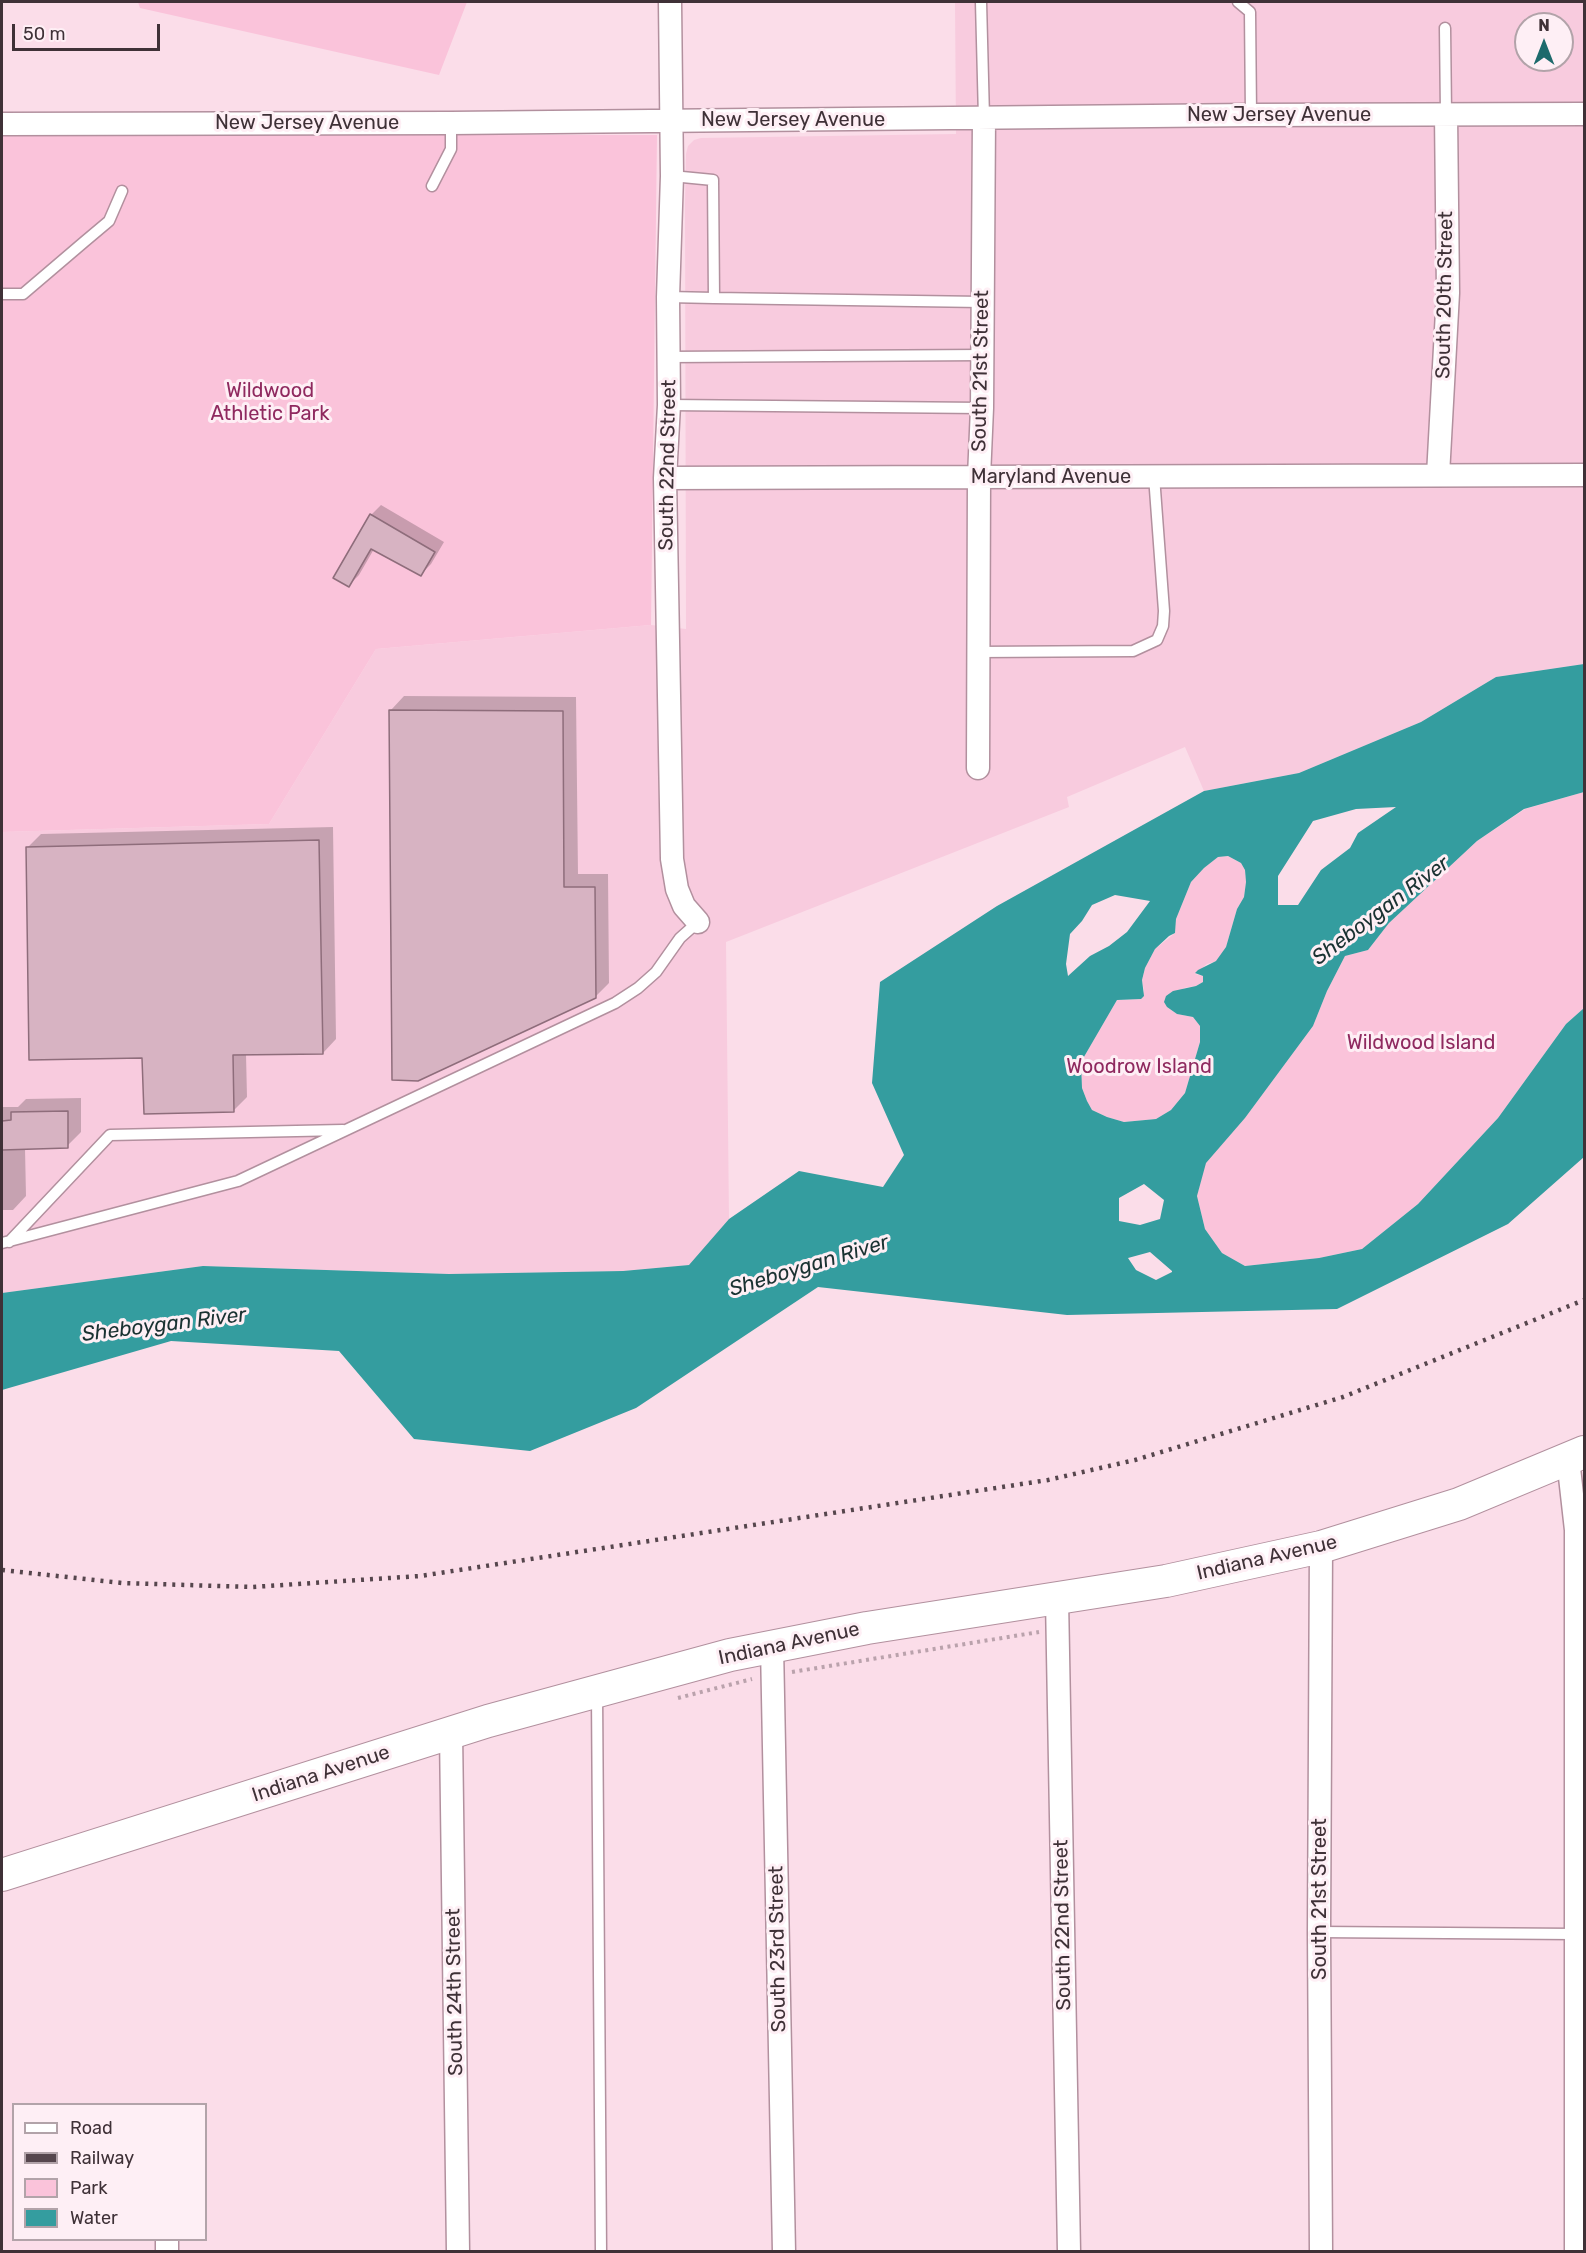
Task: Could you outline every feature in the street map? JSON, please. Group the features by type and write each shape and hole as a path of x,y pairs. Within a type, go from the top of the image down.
{"main road":[{"name":"Indiana Avenue","path":"2,1875 451,1732 596,1692 1058,1614 1166,1581 1322,1547 1459,1504 1576,1456"}],"street":[{"name":"South 22nd Street","path":"670,2 672,176 668,297 669,405 665,478 672,859 677,889 684,906 698,922"},
{"name":"South 20th Street","path":"1438,476 1448,293 1446,114"},
{"name":"New Jersey Avenue","path":"2,124 451,123 1584,114"},
{"name":"South 21st Street","path":"978,768 984,118"},
{"name":"Maryland Avenue","path":"665,478 1584,475"},
{"path":"1576,1456 1576,1530 1580,1598 1574,1935 1580,2121 1576,2252"},
{"name":"South 21st Street","path":"1321,2252 1319,1932 1322,1547"},
{"name":"South 22nd Street","path":"1058,1614 1069,2252"},
{"name":"South 23rd Street","path":"772,1661 784,2252"},
{"name":"South 24th Street","path":"451,1732 458,2252"}],"lane":[{"path":"981,2 984,118"},
{"path":"1238,2 1250,12 1251,115"},
{"path":"1445,28 1446,114"},
{"path":"432,186 451,149 451,123"},
{"path":"672,176 713,180 714,298"},
{"path":"2,294 23,294 84,242 109,220 122,191"},
{"path":"668,297 982,302"},
{"path":"669,357 983,355"},
{"path":"669,405 982,408"},
{"path":"978,652 1133,651 1157,640 1163,626 1164,611 1154,476"},
{"path":"5,1243 238,1181 615,1004 656,972 680,938 698,922"},
{"path":"5,1243 110,1135 346,1130"},
{"path":"596,1692 601,2252"},
{"path":"1319,1932 1574,1935"}],"path":[{"path":"676,1698 772,1661 1058,1614"}],"shaded area":[{"path":"955,2 1584,2 1584,664 1496,677 1421,722 1299,773 1204,791 1185,747 1067,797 1069,807 726,942 729,1219 690,1265 623,1271 449,1274 203,1266 2,1293 2,832 269,824 376,649 651,625 686,629 685,204 686,154 688,146 694,140 701,138 956,134"}],"green space":[{"path":"138,2 467,2 439,75 140,8"},
{"name":"Wildwood Athletic Park","path":"2,135 657,135 651,625 376,649 269,824 2,832"},
{"name":"Wildwood Island","path":"1584,792 1584,1008 1566,1024 1498,1118 1418,1204 1362,1249 1319,1258 1245,1266 1222,1253 1205,1229 1197,1196 1205,1163 1245,1118 1313,1026 1327,991 1345,956 1368,950 1389,923 1477,841 1525,809"},
{"name":"Woodrow Island","path":"1228,856 1241,863 1245,870 1246,882 1244,897 1237,909 1226,947 1217,961 1207,964 1195,974 1203,976 1203,982 1184,988 1167,1007 1177,1014 1193,1017 1200,1026 1200,1042 1185,1093 1171,1110 1156,1119 1124,1122 1092,1110 1082,1088 1081,1062 1117,1000 1141,999 1144,991 1142,980 1145,968 1155,949 1175,933 1176,919 1191,882 1218,857"}],"water":[{"name":"Sheboygan River","path":"1584,664 1584,792 1524,809 1477,841 1389,923 1368,950 1345,956 1327,991 1313,1026 1245,1118 1206,1163 1197,1196 1205,1229 1222,1253 1245,1266 1319,1258 1362,1249 1418,1204 1498,1118 1566,1024 1584,1008 1584,1157 1508,1224 1337,1309 1067,1315 818,1287 636,1408 530,1451 414,1439 339,1351 171,1341 2,1390 2,1293 203,1266 449,1274 623,1271 689,1265 729,1219 799,1171 883,1187 904,1155 872,1083 880,982 997,906 1204,791 1299,773 1421,722 1496,677","holes":["1396,807 1358,833 1350,848 1321,870 1298,905 1278,905 1278,876 1313,821 1356,809","1228,856 1241,863 1245,870 1244,897 1237,909 1226,947 1216,961 1195,973 1203,976 1203,982 1196,986 1173,991 1166,996 1164,1002 1177,1014 1193,1017 1200,1026 1200,1042 1185,1093 1171,1110 1156,1119 1124,1122 1107,1117 1092,1110 1087,1101 1082,1088 1081,1062 1117,1000 1141,999 1144,996 1142,980 1145,968 1155,949 1175,933 1176,919 1191,882 1218,857","1115,895 1150,901 1127,932 1109,946 1090,956 1068,976 1066,964 1070,934 1092,905","1144,1184 1164,1200 1160,1219 1140,1225 1119,1221 1119,1198","1150,1252 1172,1272 1156,1280 1136,1270 1128,1258"]}],"building":[{"path":"370,514 435,552 421,576 371,549 349,587 333,578"},
{"path":"389,710 563,711 564,887 595,887 596,998 418,1081 392,1080"},
{"path":"319,840 323,1054 233,1055 234,1112 144,1114 142,1058 29,1060 26,847"},
{"path":"68,1111 68,1148 2,1150 2,1121 11,1120 11,1112"}],"railway":[{"path":"2,1570 122,1583 252,1587 420,1576 1048,1480 1135,1460 1343,1397 1584,1300"}]}
